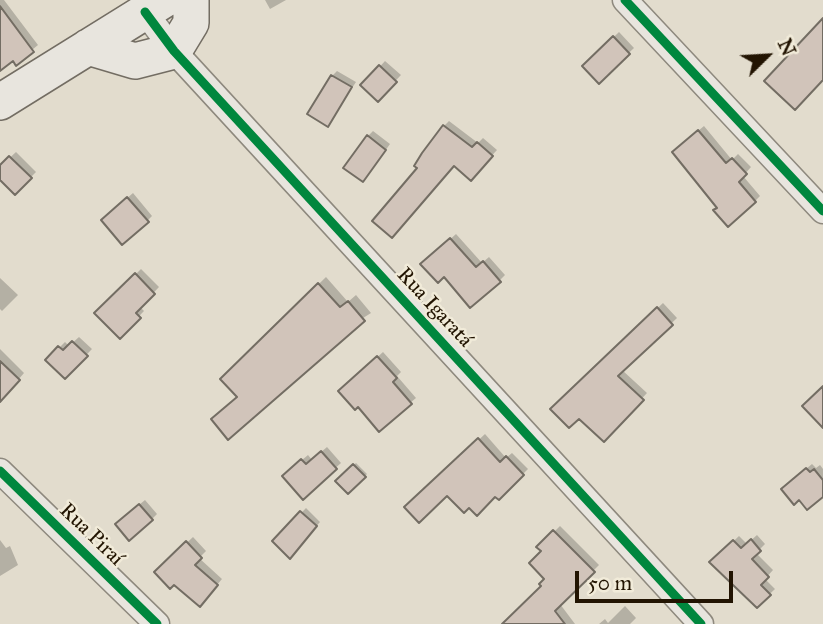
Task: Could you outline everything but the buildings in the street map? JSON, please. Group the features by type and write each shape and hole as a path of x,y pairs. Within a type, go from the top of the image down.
{"main road":[{"path":"88,47 135,61 174,51 191,23 191,0"},
{"path":"0,103 154,6"}],"street":[{"path":"625,0 823,211"},
{"name":"Rua Igaratá","path":"154,6 174,51 701,624"},
{"name":"Rua Piraí","path":"0,471 157,624"}],"cycle path":[{"path":"625,0 823,211"},
{"path":"145,12 174,51 701,624"},
{"path":"0,471 157,624"}]}
